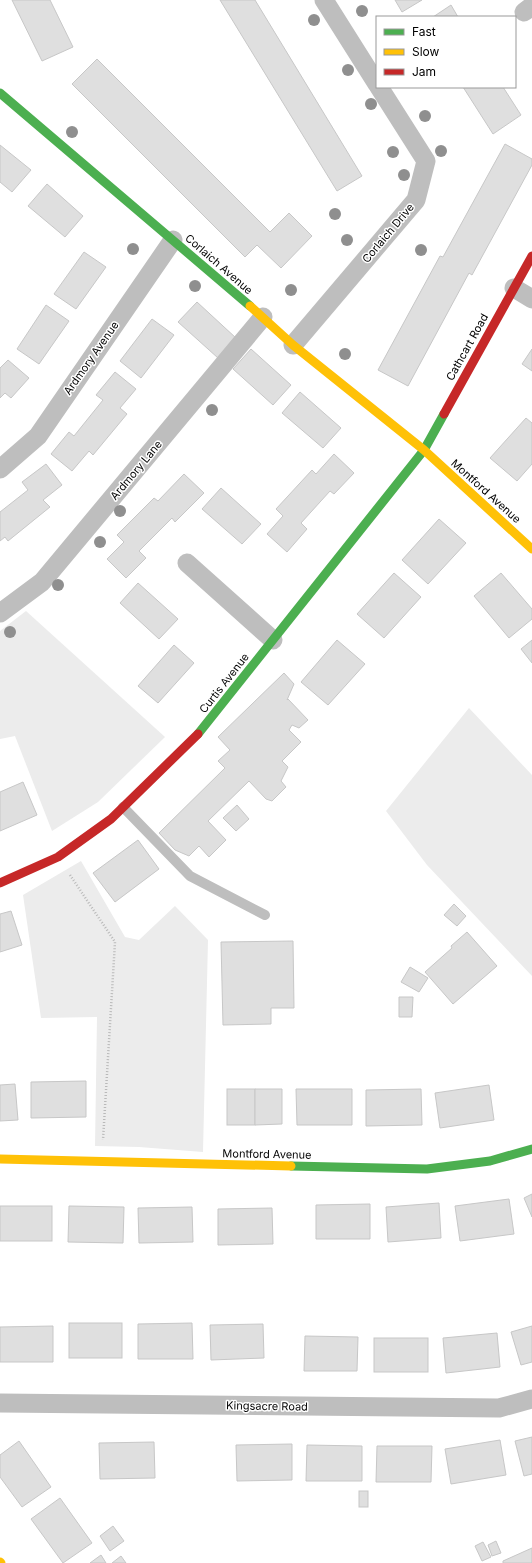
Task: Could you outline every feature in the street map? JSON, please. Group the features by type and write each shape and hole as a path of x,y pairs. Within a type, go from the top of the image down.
{"street":[{"path":"324,0 376,82"},
{"name":"Corlaich Drive","path":"293,345 416,200 426,161 380,88"},
{"name":"Corlaich Avenue","path":"0,94 263,317 293,345 424,450"},
{"name":"Ardmory Avenue","path":"0,469 38,436 173,240"},
{"name":"Cathcart Road","path":"424,450 532,256"},
{"path":"514,288 532,299"},
{"name":"Ardmory Lane","path":"0,613 42,582 263,317"},
{"name":"Montford Avenue","path":"424,450 532,549"},
{"name":"Curtis Avenue","path":"0,883 58,857 111,819 197,735 424,450"},
{"path":"188,563 273,640"},
{"name":"Montford Avenue","path":"0,1160 427,1169 490,1161 532,1149"},
{"name":"Kingsacre Road","path":"0,1403 499,1408 532,1399"}],"lane":[{"path":"123,807 190,876 265,915"}],"path":[{"path":"58,857 115,942 102,1162"}],"shaded area":[{"path":"26,611 165,737 98,802 52,831 15,736 0,739 0,631"},
{"path":"469,708 532,775 532,976 427,865 386,811"},
{"path":"81,861 125,937 139,940 175,906 208,940 203,1152 139,1147 95,1146 97,1017 41,1018 23,895"}],"building":[{"path":"12,0 50,0 73,47 42,61"},
{"path":"220,0 255,0 362,176 337,191"},
{"path":"395,0 422,0 402,12"},
{"path":"451,5 457,16 434,16"},
{"path":"97,59 270,232 289,213 312,236 281,268 257,245 245,257 72,84"},
{"path":"464,88 504,88 521,115 493,134"},
{"path":"505,144 532,159 532,165 472,275 469,273 408,386 378,370 440,256 443,257"},
{"path":"0,145 31,170 12,192 0,182"},
{"path":"47,184 83,216 65,237 28,206"},
{"path":"84,252 106,267 76,309 54,294"},
{"path":"197,302 236,338 218,358 178,322"},
{"path":"46,305 69,321 39,364 17,349"},
{"path":"152,319 174,335 141,378 120,361"},
{"path":"251,349 291,385 273,405 233,369"},
{"path":"532,349 532,371 522,364"},
{"path":"8,360 29,378 11,398 5,393 0,398 0,368"},
{"path":"115,372 136,389 120,408 127,414 93,455 89,451 72,471 51,454 69,432 74,436 103,400 96,395"},
{"path":"300,392 341,428 323,448 282,413"},
{"path":"526,418 532,423 532,464 517,481 490,458"},
{"path":"334,454 354,473 334,494 330,491 301,523 307,529 287,552 267,534 283,516 276,509 312,470 316,474"},
{"path":"46,464 62,485 43,500 50,507 8,541 5,537 0,541 0,512 28,490 22,482"},
{"path":"184,474 204,493 175,522 172,518 139,551 146,558 126,578 107,559 124,542 117,535 154,498 158,501"},
{"path":"221,488 261,524 242,544 202,509"},
{"path":"439,519 466,543 428,584 402,560"},
{"path":"394,573 421,597 384,638 357,614"},
{"path":"501,573 532,609 532,619 509,638 474,596"},
{"path":"138,583 178,619 159,639 120,603"},
{"path":"337,640 365,664 328,705 301,682"},
{"path":"532,640 532,663 521,649"},
{"path":"174,645 194,663 158,703 138,686"},
{"path":"284,673 294,684 287,700 288,699 308,720 299,728 292,725 289,730 301,742 282,761 288,767 281,781 286,787 272,801 266,799 249,781 208,821 226,840 209,857 199,846 189,856 175,850 159,833 225,768 218,761 230,750 218,737"},
{"path":"23,782 37,815 0,831 0,792"},
{"path":"237,805 249,819 236,831 223,818"},
{"path":"138,840 159,869 115,902 93,873"},
{"path":"454,904 466,916 457,926 444,915"},
{"path":"11,911 22,945 0,952 0,914"},
{"path":"467,932 497,966 453,1004 425,972 452,948 451,946"},
{"path":"293,941 294,1008 271,1008 271,1024 223,1025 221,942"},
{"path":"410,967 428,978 419,992 401,982"},
{"path":"399,997 413,997 412,1017 399,1017"},
{"path":"86,1081 86,1117 31,1118 31,1082"},
{"path":"15,1084 18,1120 0,1121 0,1085"},
{"path":"489,1085 494,1120 440,1128 435,1093"},
{"path":"227,1089 255,1089 255,1125 227,1125"},
{"path":"255,1089 282,1089 282,1124 255,1125"},
{"path":"296,1089 352,1089 352,1125 297,1125"},
{"path":"421,1089 422,1125 366,1126 366,1090"},
{"path":"532,1194 532,1217 524,1198"},
{"path":"509,1199 514,1234 460,1241 455,1206"},
{"path":"439,1203 441,1238 388,1242 386,1207"},
{"path":"370,1204 370,1239 316,1239 316,1205"},
{"path":"0,1206 52,1206 52,1241 0,1241"},
{"path":"69,1206 124,1207 123,1243 68,1242"},
{"path":"192,1207 193,1242 139,1243 138,1208"},
{"path":"272,1208 273,1244 218,1245 218,1209"},
{"path":"69,1323 122,1323 122,1358 69,1358"},
{"path":"192,1323 193,1359 138,1359 138,1324"},
{"path":"263,1324 264,1358 211,1360 210,1325"},
{"path":"53,1326 53,1362 0,1362 0,1327"},
{"path":"532,1326 532,1362 521,1365 511,1332"},
{"path":"497,1333 500,1367 446,1373 443,1338"},
{"path":"305,1336 358,1337 357,1371 304,1371"},
{"path":"374,1338 428,1338 428,1372 374,1372"},
{"path":"532,1437 532,1474 524,1476 515,1441"},
{"path":"500,1440 506,1475 451,1484 445,1449"},
{"path":"19,1441 51,1487 22,1507 0,1477 0,1455"},
{"path":"154,1442 155,1478 100,1479 99,1443"},
{"path":"292,1444 292,1480 237,1481 236,1445"},
{"path":"307,1445 362,1446 362,1481 306,1481"},
{"path":"377,1446 432,1446 431,1482 376,1482"},
{"path":"359,1491 368,1491 368,1507 359,1507"},
{"path":"60,1498 92,1543 63,1563 31,1519"},
{"path":"113,1526 124,1541 110,1551 100,1536"},
{"path":"496,1541 501,1553 492,1556 488,1545"},
{"path":"483,1542 491,1557 482,1561 475,1546"},
{"path":"532,1548 532,1563 503,1563 503,1561"},
{"path":"101,1555 106,1563 90,1563"},
{"path":"121,1556 126,1563 112,1563"}],"traffic: fast":[{"path":"0,93 250,306"},
{"path":"198,734 424,450 444,414"},
{"path":"291,1166 427,1169 490,1161 532,1149"}],"traffic: slow":[{"path":"250,306 293,345 424,450 532,549"},
{"path":"0,1159 291,1166"}],"traffic: jam":[{"path":"444,414 532,256"},
{"path":"0,883 58,857 111,819 198,734"}]}
